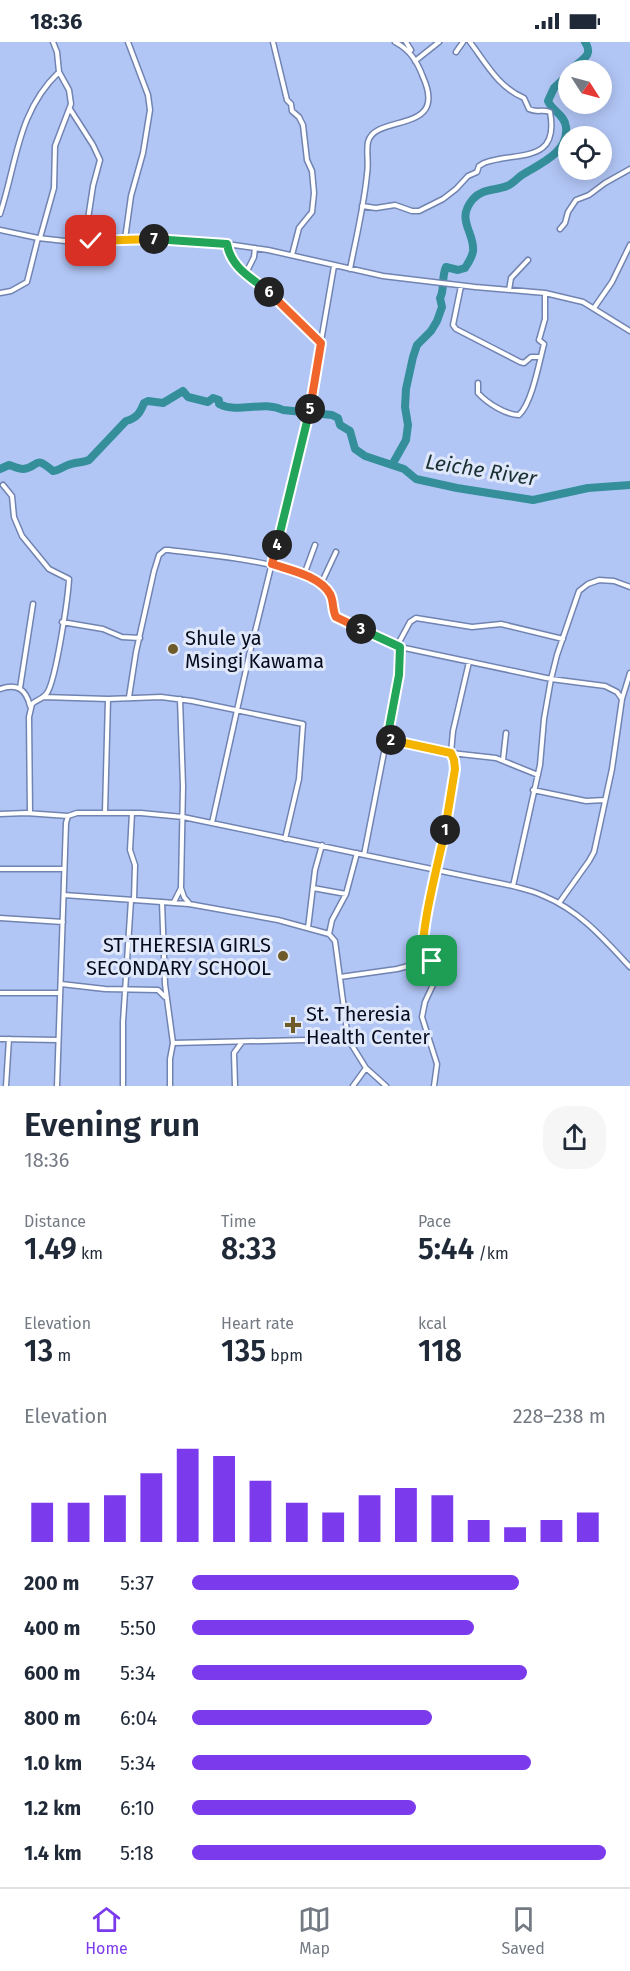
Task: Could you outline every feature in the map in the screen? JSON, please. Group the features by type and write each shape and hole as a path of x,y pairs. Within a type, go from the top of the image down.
{"street":[{"path":"0,293 12,291 27,282 54,188 55,146 70,109 69,90 58,72 53,42"},
{"path":"125,239 131,196 140,166 150,110 128,42"},
{"path":"273,42 287,100 291,104 292,111 303,124 307,159 312,168 314,180 313,208 299,228 292,255"},
{"path":"395,42 412,54"},
{"path":"350,270 367,176 368,142 371,135 416,117 422,113 428,103 428,90 406,42"},
{"path":"416,61 439,42"},
{"path":"362,206 376,208 396,205 416,212 449,195 468,176 477,172 479,166 484,162 538,152 546,145 550,129 550,112 529,109 524,98 515,94 496,78 470,42"},
{"path":"456,52 461,44"},
{"path":"0,214 24,123 40,94 58,72"},
{"path":"70,109 100,160 88,219 118,239"},
{"path":"560,229 576,200 589,195 630,169"},
{"path":"0,232 64,242 125,239 227,244 292,255 350,270 435,283 545,293 574,299 594,308 630,332"},
{"path":"227,244 233,261 245,274 270,293 321,343"},
{"path":"594,308 612,282 630,245"},
{"path":"245,274 254,257 255,248"},
{"path":"509,290 511,278 528,260"},
{"path":"212,823 236,711 310,408 334,266"},
{"path":"461,286 453,325 456,329 520,362 524,363 531,357 541,357"},
{"path":"478,383 478,393 482,397 512,415 519,416 529,403 544,344 539,338 545,320 545,293"},
{"path":"3,485 12,496 14,517 22,536 49,569 69,579 59,646 50,687 43,698"},
{"path":"304,575 315,544"},
{"path":"129,697 154,571 159,555 165,550 272,564 304,575 321,584 330,593 336,617 398,646 551,679 605,686 617,692 622,699"},
{"path":"321,584 336,552"},
{"path":"513,885 542,756 544,719 551,679 579,591 582,587 599,580 630,587"},
{"path":"20,688 33,604"},
{"path":"364,855 399,675 398,646 410,622 416,618 472,627 501,624 563,639"},
{"path":"62,622 103,629 122,637 140,638"},
{"path":"427,961 424,959 423,951 426,921 453,789 455,764 451,753 453,730 469,662"},
{"path":"559,903 594,852 622,699 630,673"},
{"path":"0,689 14,686 20,688 26,695 30,707 30,813"},
{"path":"30,707 43,698 180,699 303,724 299,779 285,839"},
{"path":"105,813 108,699"},
{"path":"180,699 183,817 181,888 189,904"},
{"path":"503,760 507,733"},
{"path":"387,739 451,753 503,760 538,775"},
{"path":"533,790 586,801 605,800"},
{"path":"0,814 30,813 68,816 77,813 132,813 183,817 513,885 559,903 593,928 630,967"},
{"path":"123,1086 125,989 135,865 130,850 132,813"},
{"path":"57,1086 64,869 68,816"},
{"path":"308,928 312,888 322,845"},
{"path":"329,933 332,920 346,894 357,853"},
{"path":"0,869 64,869"},
{"path":"173,902 181,888"},
{"path":"312,888 346,894"},
{"path":"64,895 189,904 278,920 329,933 335,941 348,1039 366,1068 386,1086"},
{"path":"162,902 166,998 173,1043 170,1059 170,1086"},
{"path":"0,918 63,922"},
{"path":"340,977 397,969 427,961 439,963 438,974 425,1002 422,1017 437,1064 434,1086"},
{"path":"61,984 158,990 165,984"},
{"path":"158,990 166,998"},
{"path":"0,993 60,993"},
{"path":"0,1039 58,1040"},
{"path":"6,1086 9,1039"},
{"path":"173,1043 348,1039"},
{"path":"235,1086 234,1053 242,1042"},
{"path":"353,1086 366,1068"}],"waterway":[{"path":"583,60 588,51 585,42"},
{"path":"558,84 548,101 558,114"},
{"path":"392,465 406,440 408,425 405,407 406,389 413,357 417,345 437,321 442,307 440,298 446,267 458,270 465,268 472,254 473,244 466,220 468,206 477,195 509,185 558,151 566,136 565,123 558,114"},
{"name":"Leiche River","path":"0,469 9,465 23,469 39,462 53,471 89,460 126,421 138,415 144,403 148,401 163,403 183,391 188,397 208,402 213,398 219,400 219,404 227,407 267,406 332,415 338,418 340,425 350,431 355,449 365,456 404,469 416,479 457,488 533,500 588,488 630,485"}],"place":[{"name":"Shule ya Msingi Kawama","path":"173,649"},
{"name":"ST THERESIA GIRLS SECONDARY SCHOOL","path":"283,956"},
{"name":"St. Theresia Health Center","path":"293,1025"}],"route":[{"path":"91,241 146,239 227,244 233,261 243,273 270,293 321,343 308,417 272,564 319,582 330,593 336,617 400,647 399,675 387,739 451,753 453,756 455,769 451,802 426,921 423,956 427,961 432,961"}]}
